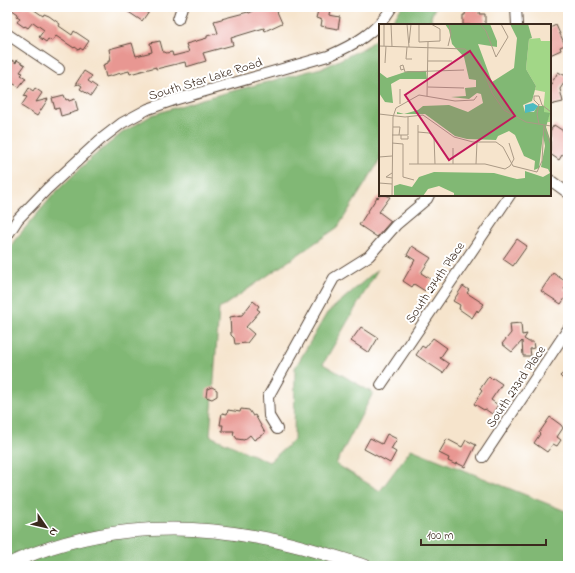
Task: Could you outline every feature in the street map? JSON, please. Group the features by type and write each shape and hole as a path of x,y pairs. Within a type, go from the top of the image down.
{"main road":[{"path":"7,565 58,545 81,539 130,531 178,529 226,532 258,537 300,547 365,566"}],"street":[{"path":"178,19 182,7"},
{"name":"South Star Lake Road","path":"380,24 392,7"},
{"path":"516,7 517,24"},
{"name":"South Star Lake Road","path":"7,236 18,219 47,190 100,140 122,123 148,109 174,100 328,56 347,48 363,38 379,25"},
{"path":"7,34 59,69"},
{"path":"551,181 568,192"},
{"path":"277,429 269,416 268,397 334,278 369,256 396,225 428,196"},
{"name":"South 274th Place","path":"381,384 509,196"},
{"name":"South 273rd Place","path":"483,457 568,330"}],"green space":[{"path":"402,7 435,7 431,17 432,24 390,24"},
{"path":"379,37 379,162 338,227 219,309 210,436 269,462 294,440 295,368 327,313 378,269 323,364 373,393 336,464 380,491 411,449 568,512 568,566 7,566 7,254 14,241 55,193 89,160 122,133 152,115 202,99 325,67 364,48"}],"building":[{"path":"8,7 30,7 43,16 44,14 49,16 60,24 59,26 72,35 74,31 89,41 83,50 80,48 79,50 75,47 74,48 56,36 52,41 48,39 46,42 39,37 44,30 33,22 28,28 25,26 24,27 17,22 20,18 17,16 18,14"},
{"path":"121,7 143,7 149,11 142,21"},
{"path":"262,7 275,7 282,23 265,31 264,28 231,38 233,45 203,53 206,61 186,67 185,62 156,69 156,67 130,74 129,71 106,77 103,65 108,63 108,61 111,61 109,49 132,43 136,56 152,52 150,43 160,41 163,52 172,52 173,56 189,52 186,44 218,33 214,21 249,13"},
{"path":"319,7 330,9 329,15 340,17 338,29 321,26 322,20 316,18"},
{"path":"466,7 480,7 479,14 485,14 485,24 463,24 463,15 465,15"},
{"path":"556,25 565,45 560,47 561,50 551,55 551,28"},
{"path":"12,60 16,63 17,60 25,65 20,72 23,73 21,75 26,78 19,87 7,80 7,74 10,70 7,68"},
{"path":"84,71 92,76 88,81 97,87 91,96 80,89 82,86 79,84 75,85"},
{"path":"558,72 568,77 560,89 563,102 551,105 551,84"},
{"path":"29,88 33,91 35,88 42,93 36,102 48,99 37,116 21,106 27,97 24,96"},
{"path":"64,95 66,100 68,99 69,101 75,99 78,111 61,116 59,108 55,109 52,98"},
{"path":"554,125 568,134 568,145 559,160 551,155 551,130"},
{"path":"379,196 390,197 379,212 391,221 377,237 359,225 377,197 378,198"},
{"path":"517,239 527,246 513,266 503,259"},
{"path":"412,246 431,258 421,273 432,280 425,291 414,284 412,287 403,281 415,260 407,255"},
{"path":"553,273 568,283 564,289 568,292 568,294 561,304 541,291"},
{"path":"463,286 469,290 467,293 484,304 478,312 477,310 472,318 459,309 460,305 453,301"},
{"path":"253,301 259,306 257,309 260,311 246,327 254,334 247,343 235,344 234,338 231,335 230,317 242,315"},
{"path":"521,323 522,335 527,334 524,339 529,342 533,342 534,348 530,349 531,356 523,356 522,341 512,352 502,344 511,333 510,324"},
{"path":"361,327 378,338 369,353 351,341"},
{"path":"433,338 447,348 440,358 449,364 443,373 416,355 422,346 425,348"},
{"path":"568,369 568,384 560,376"},
{"path":"489,376 502,384 491,400 498,405 492,414 474,404 482,391 480,389"},
{"path":"212,387 217,390 217,396 212,399 206,397 207,389"},
{"path":"241,409 249,410 253,416 255,415 265,433 254,440 250,435 244,440 237,439 233,435 234,431 222,431 223,425 220,425 222,413 227,414 228,410 240,412"},
{"path":"550,417 563,428 557,437 561,440 557,446 553,444 547,452 534,443"},
{"path":"387,434 397,439 391,449 396,452 390,463 364,449 370,438 382,444"},
{"path":"447,439 462,447 466,440 476,445 465,467 448,461 449,458 439,453"}]}
